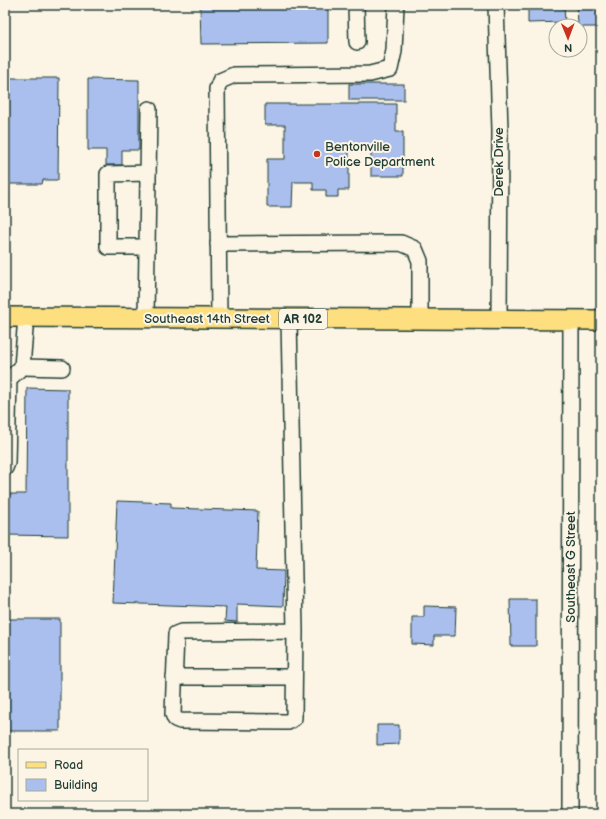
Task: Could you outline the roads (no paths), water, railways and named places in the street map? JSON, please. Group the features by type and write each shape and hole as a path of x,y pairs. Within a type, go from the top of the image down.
{"main road":[{"name":"Southeast 14th Street","path":"5,317 601,320"}],"street":[{"path":"356,5 357,42"},
{"path":"219,319 217,90 220,81 234,75 370,74 390,69 394,51 396,5"},
{"name":"Derek Drive","path":"496,5 500,130 499,319"},
{"path":"146,318 148,109"},
{"path":"147,247 108,247 108,174 148,174"},
{"path":"218,244 401,242 415,249 420,260 420,319"},
{"path":"22,367 26,317"},
{"path":"289,319 295,631 294,718 288,722 180,721 175,719 173,714 176,634 181,632 295,631"},
{"name":"Southeast G Street","path":"570,814 571,320"},
{"path":"5,468 7,463 7,379 22,367 62,368"},
{"path":"174,677 294,677"}],"place":[{"name":"Bentonville Police Department","path":"317,154"}]}
